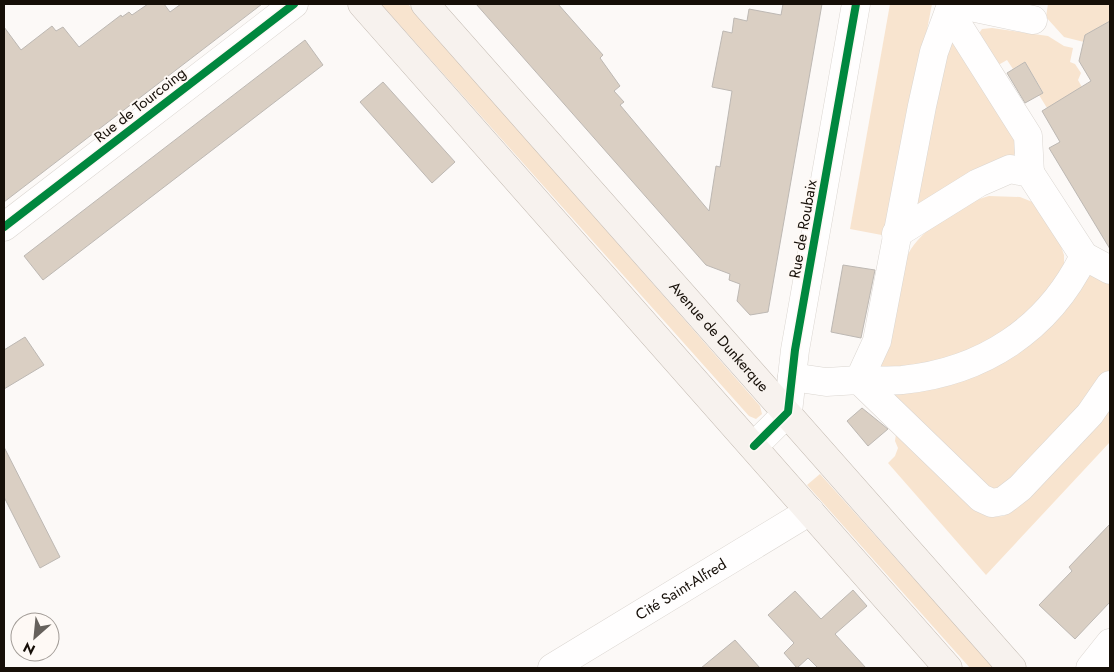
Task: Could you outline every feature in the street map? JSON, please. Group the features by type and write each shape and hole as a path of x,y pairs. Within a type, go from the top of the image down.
{"main road":[{"path":"362,4 948,668"},
{"name":"Avenue de Dunkerque","path":"426,4 1012,668"}],"street":[{"name":"Rue de Tourcoing","path":"4,227 294,4"},
{"name":"Rue de Roubaix","path":"788,412 792,378 856,4"},
{"path":"949,11 966,6 1033,20"},
{"path":"859,380 876,341 924,97 934,52 949,11"},
{"path":"949,11 1028,136 1030,173 1084,256 1110,270"},
{"path":"896,234 978,182 1010,170 1030,173"},
{"path":"792,378 826,382 902,380 971,365 1002,350 1031,325 1064,292 1084,256"},
{"path":"859,380 981,498 992,503 1003,500 1020,488 1090,414 1110,385"},
{"path":"754,446 788,412"},
{"name":"Cité Saint-Alfred","path":"552,668 810,511"},
{"path":"1090,668 1110,643"}],"shaded area":[{"path":"381,4 408,4 760,406 762,414 756,419 749,416"},
{"path":"890,4 932,4 887,236 850,229"},
{"path":"1048,4 1110,4 1110,21 1085,35 1084,42 1064,37 1046,17"},
{"path":"992,28 1048,36 1064,46 1073,48 1070,62 1075,64 1081,73 1078,80 1083,89 1047,108 1039,95 1043,92 1025,62 1013,69 1007,60 993,68 977,36 982,29"},
{"path":"950,40 958,41 1018,147 1014,155 972,175 903,224"},
{"path":"989,196 1020,197 1035,203 1059,240 1064,255 1064,269 1041,307 962,360 881,370 882,347 887,325 901,271 911,249 935,224 968,204"},
{"path":"1097,271 1110,277 1110,374 1001,491 987,490 886,393 953,381 991,369 1027,340 1088,275"},
{"path":"1110,402 1110,442 986,575 888,463 895,456 898,448 895,441 896,434 973,508 992,516 1004,516"},
{"path":"820,474 994,668 970,668 807,485"}],"building":[{"path":"148,4 164,4 170,12 181,4 262,4 4,202 4,27 21,50 52,26 56,31 63,27 79,47 121,15 122,17 129,12 132,15"},
{"path":"476,4 558,4 603,55 600,58 620,86 614,91 624,102 620,105 709,211 716,166 720,167 732,91 712,87 723,31 732,33 734,18 747,21 749,9 781,15 783,4 822,4 768,312 750,315 737,301 740,284 729,280 730,274 706,265"},
{"path":"1110,21 1110,249 1049,148 1060,142 1042,111 1091,81 1079,61 1085,35"},
{"path":"305,40 323,65 43,280 24,256"},
{"path":"1025,62 1043,93 1025,103 1007,73"},
{"path":"383,82 455,162 432,183 360,102"},
{"path":"843,265 875,270 861,338 831,332"},
{"path":"25,337 44,365 4,389 4,350"},
{"path":"862,408 888,429 868,446 847,421"},
{"path":"4,447 60,557 40,568 4,497"},
{"path":"1110,524 1110,602 1075,639 1039,605 1072,571 1069,567"},
{"path":"853,590 867,606 835,634 866,668 818,668 808,658 797,668 784,653 794,643 768,615 795,591 821,619"},
{"path":"735,640 760,668 701,668"}],"cycle path":[{"path":"4,227 294,4"},
{"path":"754,446 788,412 795,350 856,4"}]}
